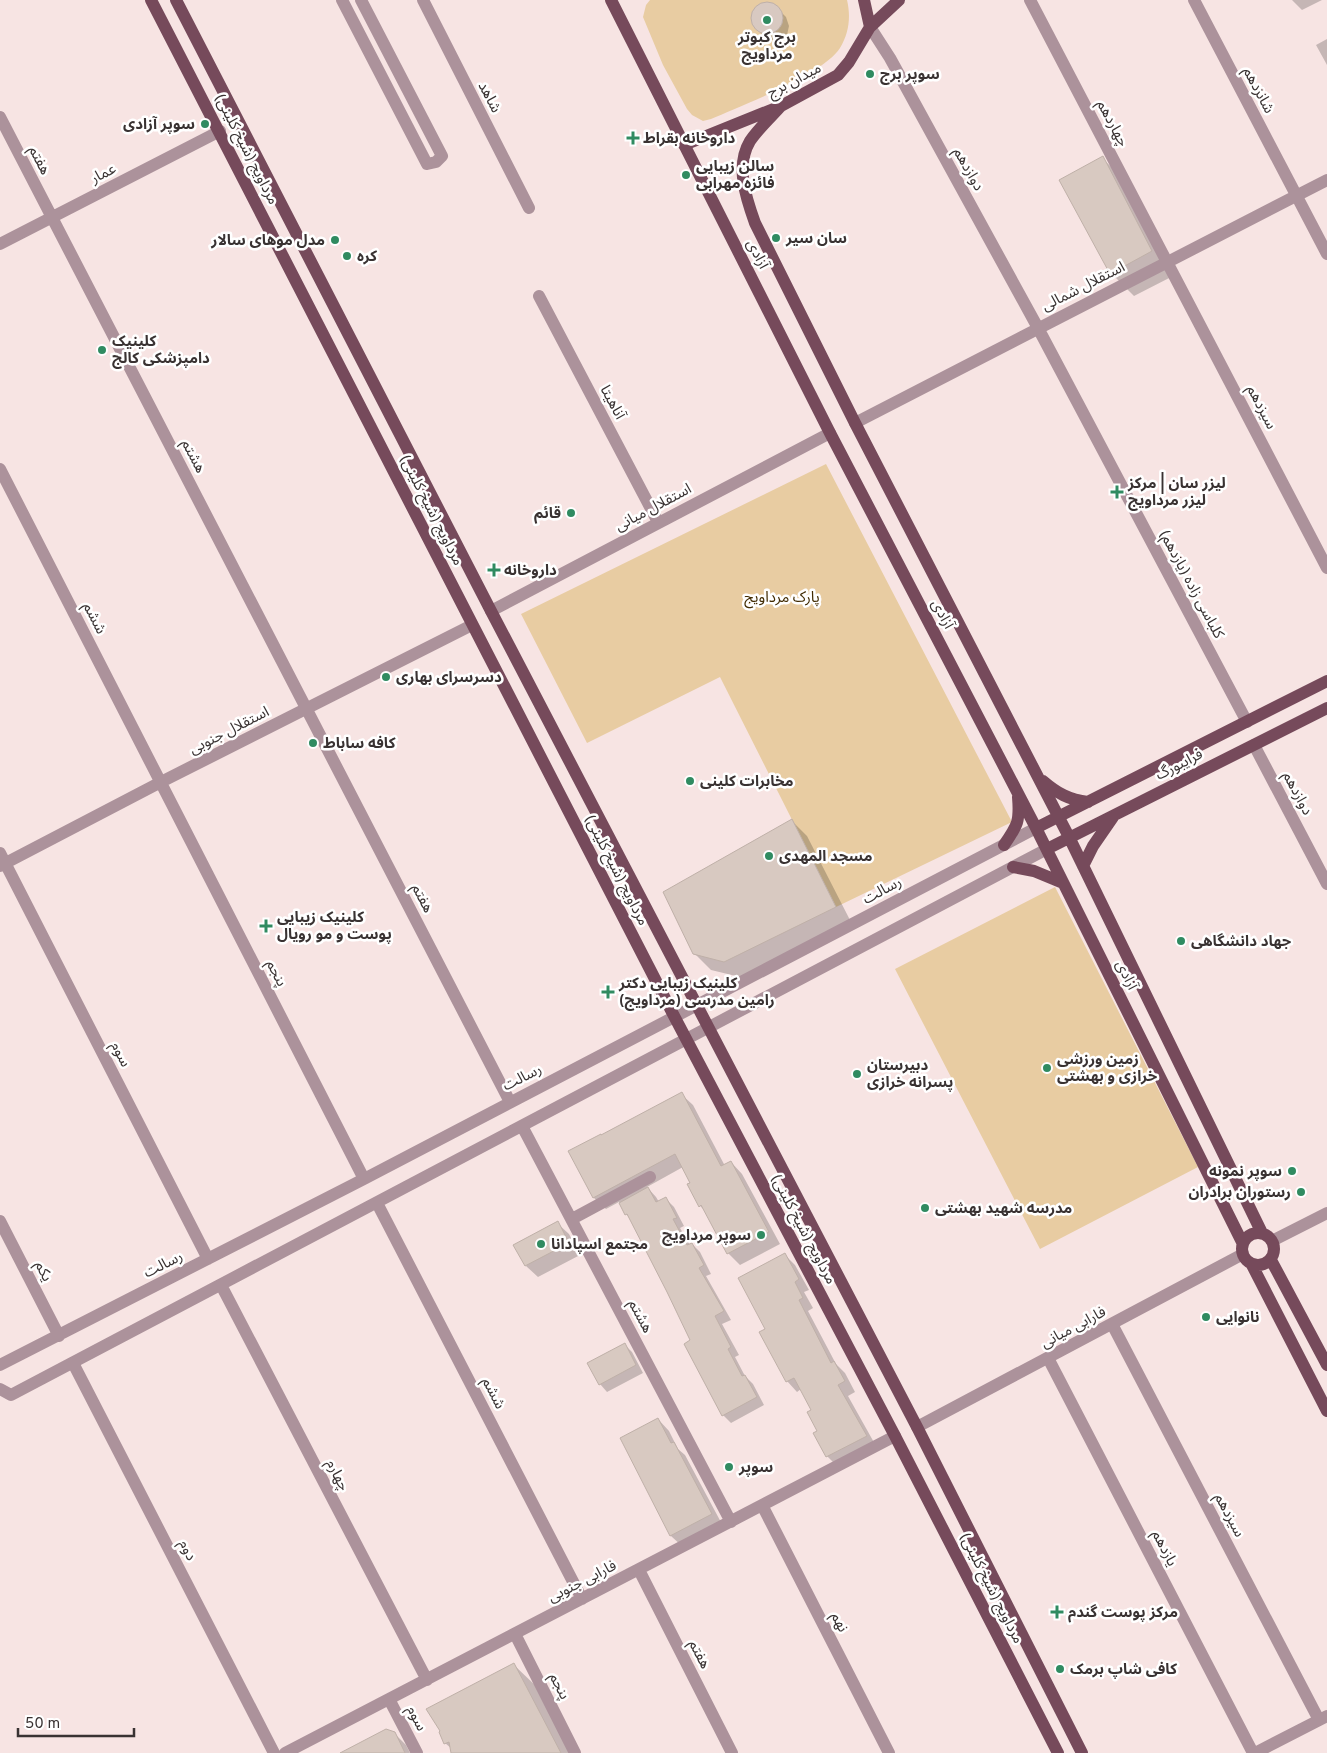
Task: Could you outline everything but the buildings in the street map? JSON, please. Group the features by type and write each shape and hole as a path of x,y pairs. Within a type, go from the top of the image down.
{"main road":[{"name":"مرداویج (شیخ کلینی)","path":"151,0 675,1018 895,1436 1058,1753"},
{"name":"مرداویج (شیخ کلینی)","path":"176,0 491,611 917,1426 1082,1753"},
{"name":"آزادی","path":"611,0 830,433 1018,792 1243,1249"},
{"path":"864,0 870,27"},
{"name":"میدان برج","path":"684,144 781,106 838,75 870,27 899,0"},
{"name":"آزادی","path":"781,106 750,142 743,163 744,194 755,223 855,423 1038,776 1267,1237"},
{"name":"فرایبورگ","path":"1058,817 1327,680"},
{"name":"فرایبورگ","path":"1047,850 1327,708"},
{"path":"1038,776 1057,793 1074,801 1088,802"},
{"path":"1004,845 1015,830 1019,817 1018,792"},
{"path":"1083,866 1093,846 1115,814"},
{"name":"رسالت","path":"1036,828 1058,817"},
{"path":"1013,867 1034,871 1063,883"},
{"path":"1252,1234 1267,1237 1274,1250 1271,1260 1260,1266 1246,1261 1243,1249 1245,1240 1252,1234"},
{"path":"1271,1260 1327,1365"},
{"path":"1252,1264 1327,1411"}],"street":[{"path":"342,0 427,164 436,162 442,156 361,0"},
{"name":"شاهد","path":"423,0 529,208"},
{"name":"چهاردهم","path":"1030,0 1168,262"},
{"name":"شانزدهم","path":"1194,0 1327,254"},
{"name":"دوازدهم","path":"870,27 890,58 1038,328"},
{"name":"هفتم","path":"0,117 52,218"},
{"name":"عمار","path":"0,244 220,131"},
{"name":"استقلال شمالی","path":"855,423 1327,180"},
{"name":"هشتم","path":"52,218 307,709"},
{"name":"سیزدهم","path":"1168,262 1327,568"},
{"name":"آناهیتا","path":"539,296 658,522"},
{"name":"کلباسی زاده (یازدهم)","path":"1038,328 1247,722"},
{"name":"استقلال میانی","path":"491,611 830,433"},
{"name":"ششم","path":"0,469 161,782"},
{"name":"استقلال جنوبی","path":"2,861 472,625"},
{"name":"هفتم","path":"307,709 510,1102"},
{"name":"دوازدهم","path":"1254,745 1327,884"},
{"name":"پنجم","path":"161,782 364,1179"},
{"name":"رسالت","path":"0,1365 60,1336 675,1018 1036,828"},
{"path":"5,1392 73,1362 1047,850"},
{"name":"سوم","path":"2,861 208,1259"},
{"name":"هشتم","path":"522,1126 731,1522"},
{"path":"572,1219 650,1178"},
{"name":"ششم","path":"377,1203 582,1599"},
{"path":"1267,1237 1327,1213"},
{"name":"یکم","path":"0,1221 60,1336"},
{"name":"فارابی میانی","path":"917,1426 1112,1324 1243,1249"},
{"name":"چهارم","path":"221,1284 426,1680"},
{"name":"سیزدهم","path":"1112,1324 1323,1718"},
{"name":"یازدهم","path":"1048,1358 1254,1753"},
{"name":"دوم","path":"73,1362 274,1753"},
{"name":"فارابی جنوبی","path":"285,1753 895,1436"},
{"name":"نهم","path":"762,1505 889,1753"},
{"name":"هفتم","path":"639,1570 732,1753"},
{"name":"پنجم","path":"515,1634 575,1753"},
{"name":"سوم","path":"389,1699 417,1753"},
{"path":"1254,1753 1323,1718"}],"green space":[{"path":"650,0 847,0 848,25 840,48 831,58 817,68 761,98 703,121 692,115 687,109 663,65 643,17 646,5"},
{"name":"پارک مرداویج","path":"826,464 1012,822 836,907 720,677 587,743 521,614"},
{"name":"زمین ورزشی خرازی و بهشتی","path":"1055,887 1198,1167 1040,1249 895,969"}],"place":[{"name":"برج کبوتر مرداویج","path":"767,20"},
{"name":"سوپر برج","path":"870,74"},
{"name":"سوپر آزادی","path":"205,124"},
{"name":"داروخانه بقراط","path":"633,138"},
{"name":"سالن زیبایی فائزه مهرابی","path":"686,175"},
{"name":"سان سیر","path":"776,238"},
{"name":"مدل موهای سالار","path":"335,240"},
{"name":"کره","path":"347,256"},
{"name":"کلینیک دامپزشکی کالج","path":"102,350"},
{"name":"لیزر سان | مرکز لیزر مرداویج","path":"1117,492"},
{"name":"قائم","path":"571,513"},
{"name":"داروخانه","path":"494,570"},
{"name":"دسرسرای بهاری","path":"386,677"},
{"name":"کافه ساباط","path":"313,743"},
{"name":"مخابرات کلینی","path":"690,781"},
{"name":"مسجد المهدی","path":"769,856"},
{"name":"کلینیک زیبایی پوست و مو رویال","path":"266,926"},
{"name":"جهاد دانشگاهی","path":"1181,941"},
{"name":"کلینیک زیبایی دکتر رامین مدرسی (مرداویج)","path":"608,992"},
{"name":"زمین ورزشی خرازی و بهشتی","path":"1047,1068"},
{"name":"دبیرستان پسرانه خرازی","path":"857,1074"},
{"name":"سوپر نمونه","path":"1292,1171"},
{"name":"رستوران برادران","path":"1301,1192"},
{"name":"مدرسه شهید بهشتی","path":"925,1208"},
{"name":"سوپر مرداویچ","path":"761,1235"},
{"name":"مجتمع اسپادانا","path":"541,1244"},
{"name":"نانوایی","path":"1206,1317"},
{"name":"سوپر","path":"729,1467"},
{"name":"مرکز پوست گندم","path":"1057,1612"},
{"name":"کافی شاپ برمک","path":"1060,1669"}]}
